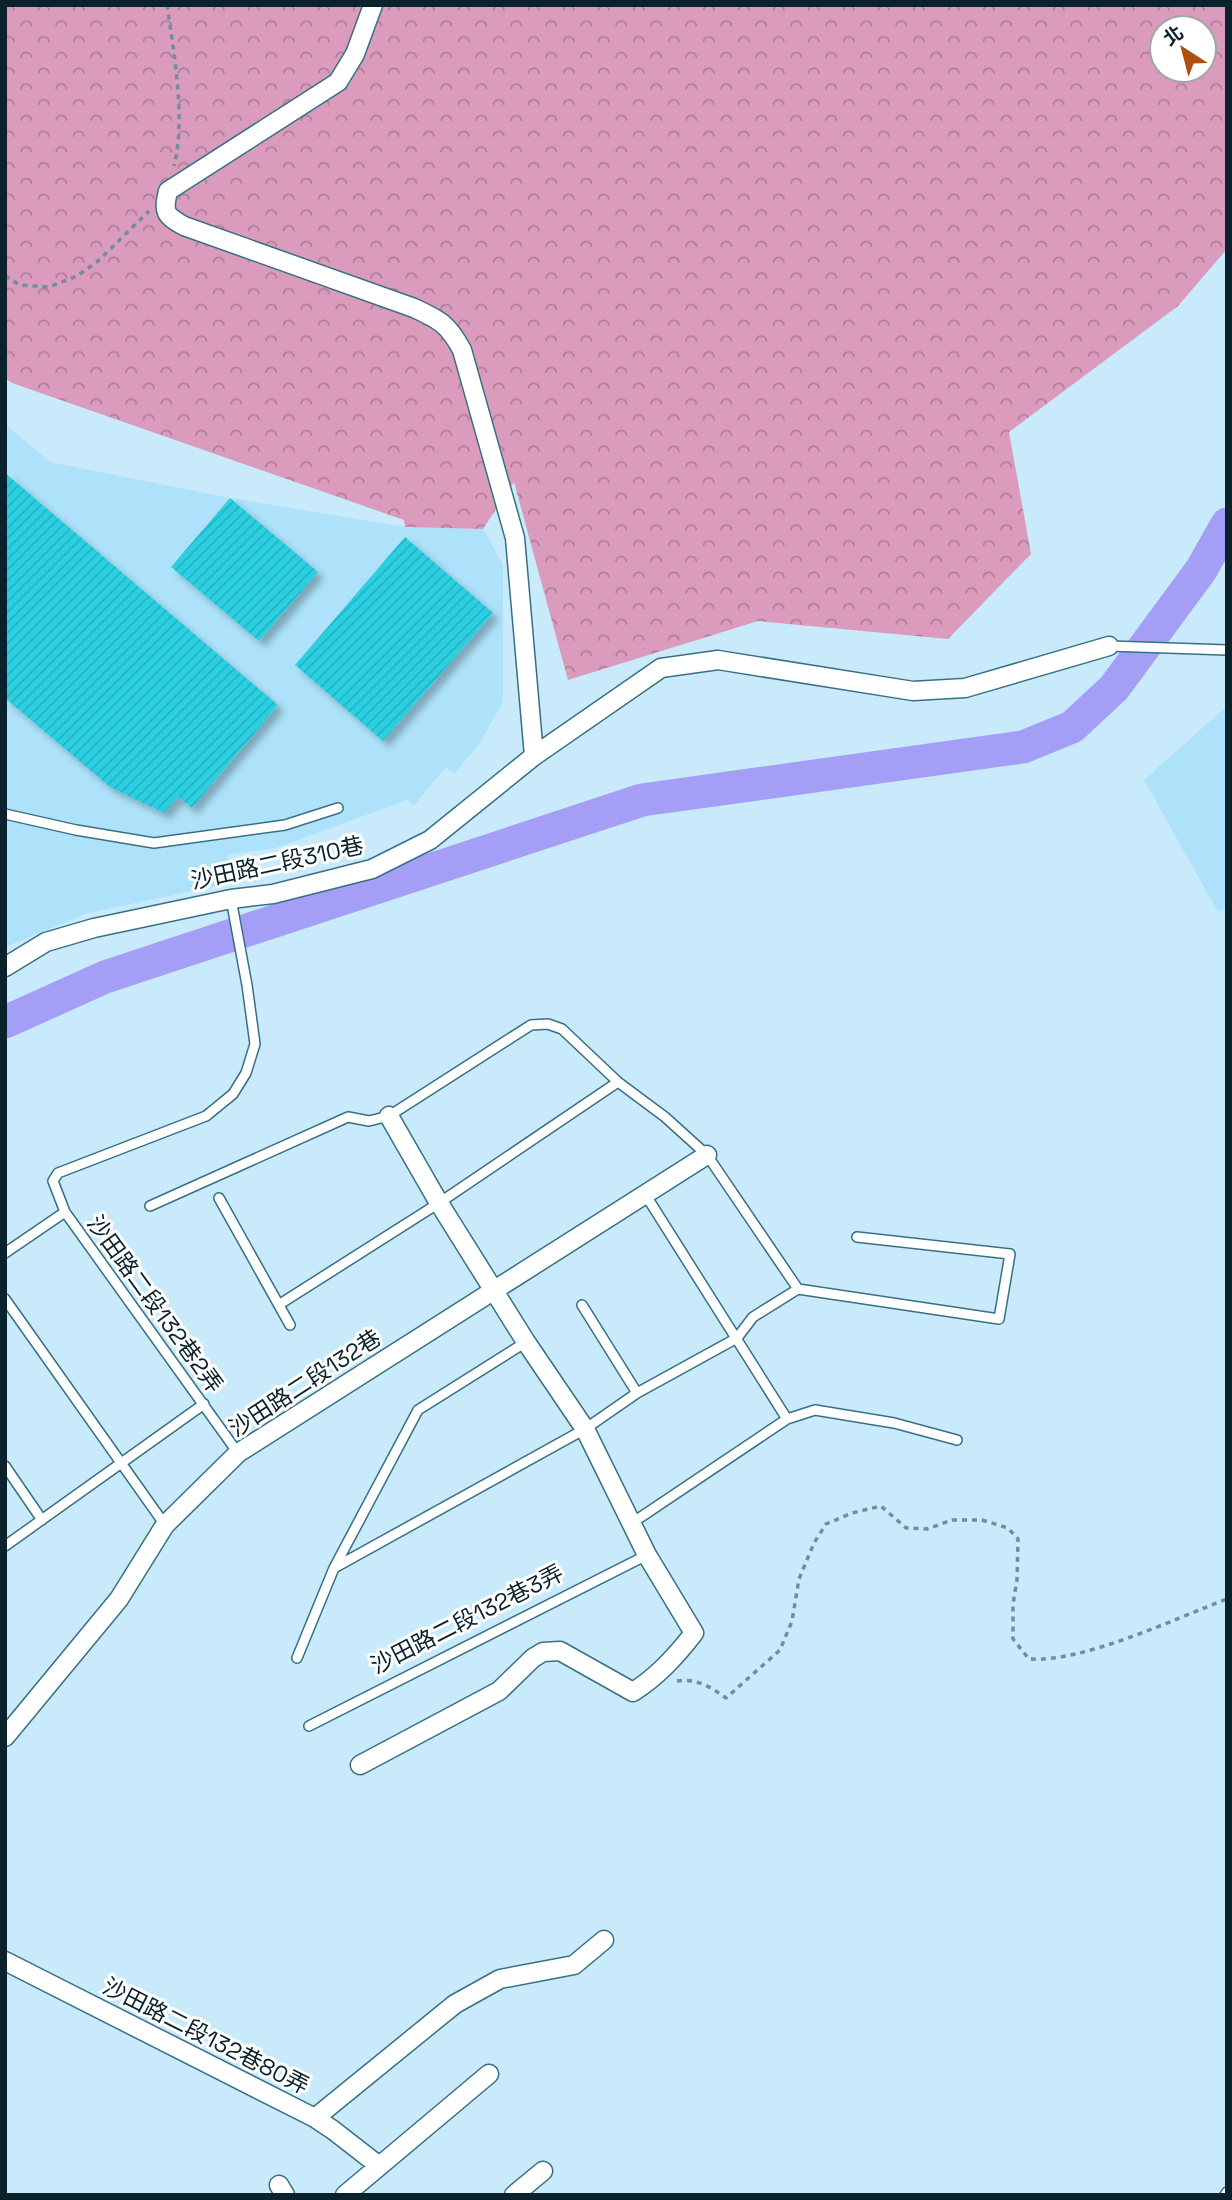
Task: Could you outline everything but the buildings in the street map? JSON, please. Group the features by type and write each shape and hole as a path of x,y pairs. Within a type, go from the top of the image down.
{"street":[{"path":"373,5 355,54 338,82 169,191 164,207 169,217 184,226 414,309 442,321 452,331 462,350 515,538 534,756"},
{"name":"沙田路二段310巷","path":"5,967 46,942 94,928 231,899 273,894 372,869 430,840 534,756 662,668 718,660 913,691 965,688 1109,646"},
{"path":"359,1765 499,1691 533,1658 543,1652 560,1651 633,1692 671,1662 694,1633 647,1555 585,1429 526,1342 439,1203 389,1116"},
{"name":"沙田路二段132巷","path":"5,1737 119,1599 165,1525 238,1453 707,1155"},
{"path":"315,2118 455,2004 500,1979 574,1965 604,1940"},
{"name":"沙田路二段132巷80弄","path":"5,1961 315,2118 378,2165"},
{"path":"345,2195 489,2074"},
{"path":"514,2195 542,2171"}],"lane":[{"path":"1109,646 1227,650"},
{"path":"5,814 76,830 154,843 285,825 338,808"},
{"name":"沙田路二段132巷2弄","path":"231,899 255,1044 246,1073 233,1094 206,1116 58,1173 53,1181 65,1212 238,1453"},
{"path":"150,1206 348,1117 369,1121 389,1116 531,1026 548,1024 562,1029 618,1082 665,1117 707,1155 798,1289"},
{"path":"280,1304 439,1203 618,1082"},
{"path":"645,1194 787,1419"},
{"path":"219,1198 290,1325"},
{"path":"5,1253 65,1212"},
{"path":"334,1568 585,1429 637,1393 737,1338 753,1317 798,1289 999,1319 1010,1254 857,1237"},
{"path":"5,1299 165,1525"},
{"path":"582,1305 637,1393"},
{"path":"297,1658 334,1568 418,1410 526,1342"},
{"path":"5,1546 204,1404"},
{"path":"632,1523 787,1419 815,1410 894,1423 957,1440"},
{"path":"5,1466 42,1520"},
{"name":"沙田路二段132巷3弄","path":"309,1726 647,1555"}],"path":[{"path":"5,276 20,285 49,287 77,276 98,261 169,191 180,144 174,55 167,5"},
{"path":"670,1683 682,1680 708,1685 726,1698 780,1650 792,1621 799,1579 814,1543 826,1524 852,1513 881,1506 906,1528 927,1529 952,1520 982,1520 1008,1528 1018,1539 1013,1639 1029,1659 1048,1660 1100,1647 1227,1599"}],"shaded area":[{"path":"5,424 50,462 230,498 405,527 483,529 503,565 503,702 479,744 454,774 446,767 414,805 407,800 276,848 227,855 230,883 88,913 5,947"},
{"path":"1227,706 1227,908 1218,912 1144,780"}],"green space":[{"path":"5,5 1227,5 1227,249 1178,306 1009,432 1031,554 948,639 758,621 568,680 514,482 483,529 405,527 404,520 12,383 5,378"}],"waterway":[{"path":"5,1022 105,977 642,800 1023,747 1072,727 1114,688 1201,570 1227,524"}]}
